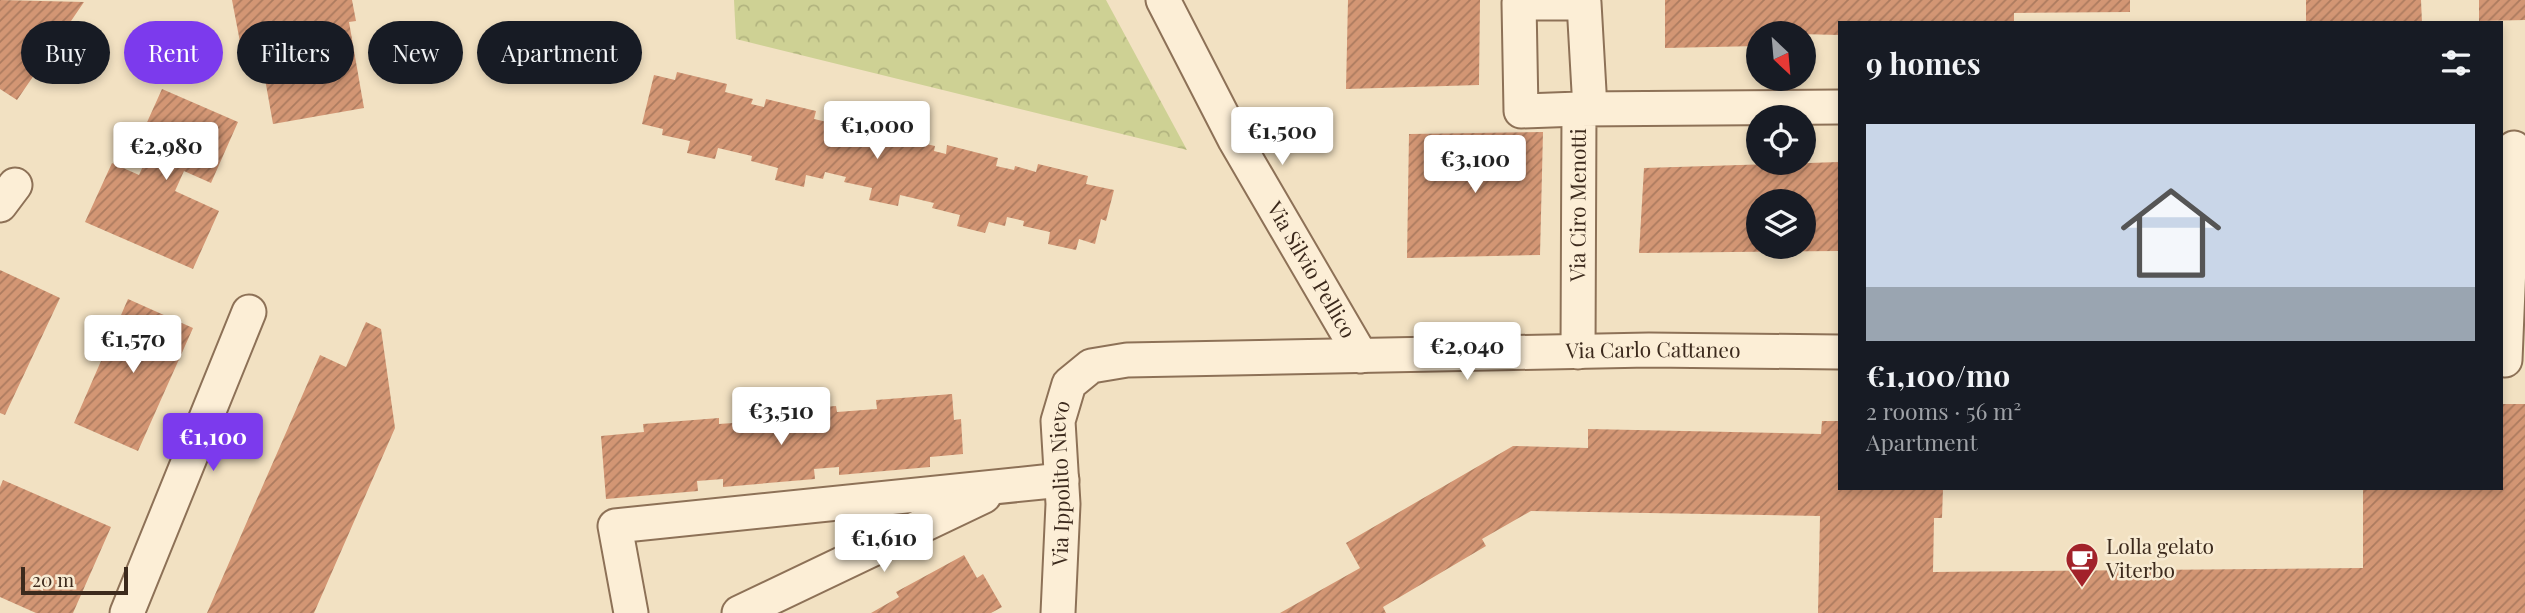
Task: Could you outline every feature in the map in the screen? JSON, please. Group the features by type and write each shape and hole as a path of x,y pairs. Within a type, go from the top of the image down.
{"street":[{"name":"Via Silvio Pellico","path":"1163,0 1235,140 1361,356"},
{"name":"Via Ciro Menotti","path":"1578,352 1584,109 1838,107"},
{"path":"2510,360 2513,146"},
{"path":"127,613 249,312"},
{"name":"Via Carlo Cattaneo","path":"1091,366 1127,360 1578,352 1838,352"},
{"name":"Via Ippolito Nievo","path":"1058,613 1062,480 1058,421 1069,384 1091,366"},
{"path":"631,613 615,526 1062,480"},
{"path":"739,613 1005,486"}],"green space":[{"path":"734,0 1106,0 1187,150 736,39"}],"building":[{"path":"0,0 84,2 71,21 21,21 21,84 28,84 17,100 0,89"},
{"path":"232,0 352,0 356,21 237,21 237,26"},
{"path":"1348,0 1480,0 1479,85 1346,89"},
{"path":"1665,0 2130,0 2130,12 2014,13 2014,21 1838,21 1838,35 1816,34 1816,21 1746,21 1746,46 1665,48"},
{"path":"2306,0 2421,0 2422,21 2306,21"},
{"path":"2479,0 2525,0 2525,20 2479,21"},
{"path":"354,51 364,108 273,124 266,84 354,84"},
{"path":"677,72 727,84 725,92 753,99 751,104 764,107 766,99 816,111 814,119 836,124 858,128 860,119 909,131 908,140 935,146 934,151 946,154 947,145 998,158 996,166 1014,170 1015,166 1036,172 1038,164 1088,176 1086,184 1114,190 1106,221 1101,219 1095,244 1079,239 1076,250 1048,244 1050,232 1023,226 1024,221 1007,217 1005,226 989,222 985,233 957,226 960,215 932,208 934,203 900,195 898,206 869,200 872,188 844,182 846,177 825,172 823,179 806,175 804,187 775,180 778,168 751,161 752,156 718,148 715,159 687,153 690,141 662,135 663,129 642,124 654,75 675,80"},
{"path":"162,89 238,122 211,183 184,171 175,191 219,211 193,269 85,222 112,163 139,175 148,155 135,149"},
{"path":"1543,132 1540,255 1407,258 1409,134"},
{"path":"1838,162 1838,251 1816,251 1816,189 1746,189 1746,252 1639,253 1644,168 1746,165 1746,175 1816,175 1816,163"},
{"path":"0,270 60,298 5,415 0,413"},
{"path":"128,299 193,328 138,451 74,423"},
{"path":"366,322 381,329 395,428 314,613 207,613 320,355 346,367"},
{"path":"952,394 954,420 961,419 963,454 930,457 930,467 839,475 839,467 814,469 815,479 723,487 723,479 697,481 698,491 606,499 601,436 644,432 643,424 719,418 719,424 761,421 760,412 836,406 837,412 877,409 876,400"},
{"path":"2503,404 2525,404 2525,613 1818,613 1820,516 1531,511 1482,539 1486,546 1383,607 1386,613 1280,613 1360,568 1346,543 1513,446 1588,448 1588,429 1821,434 1822,421 1838,421 1838,490 1943,490 1942,518 1934,518 1933,572 2363,568 2363,490 2503,490"},
{"path":"3,480 111,527 73,613 36,613 0,597 0,487"},
{"path":"964,555 977,578 983,574 1002,607 991,613 871,613 899,597 896,592"}],"place":[{"name":"Lolla gelato Viterbo","path":"2082,589"}]}
